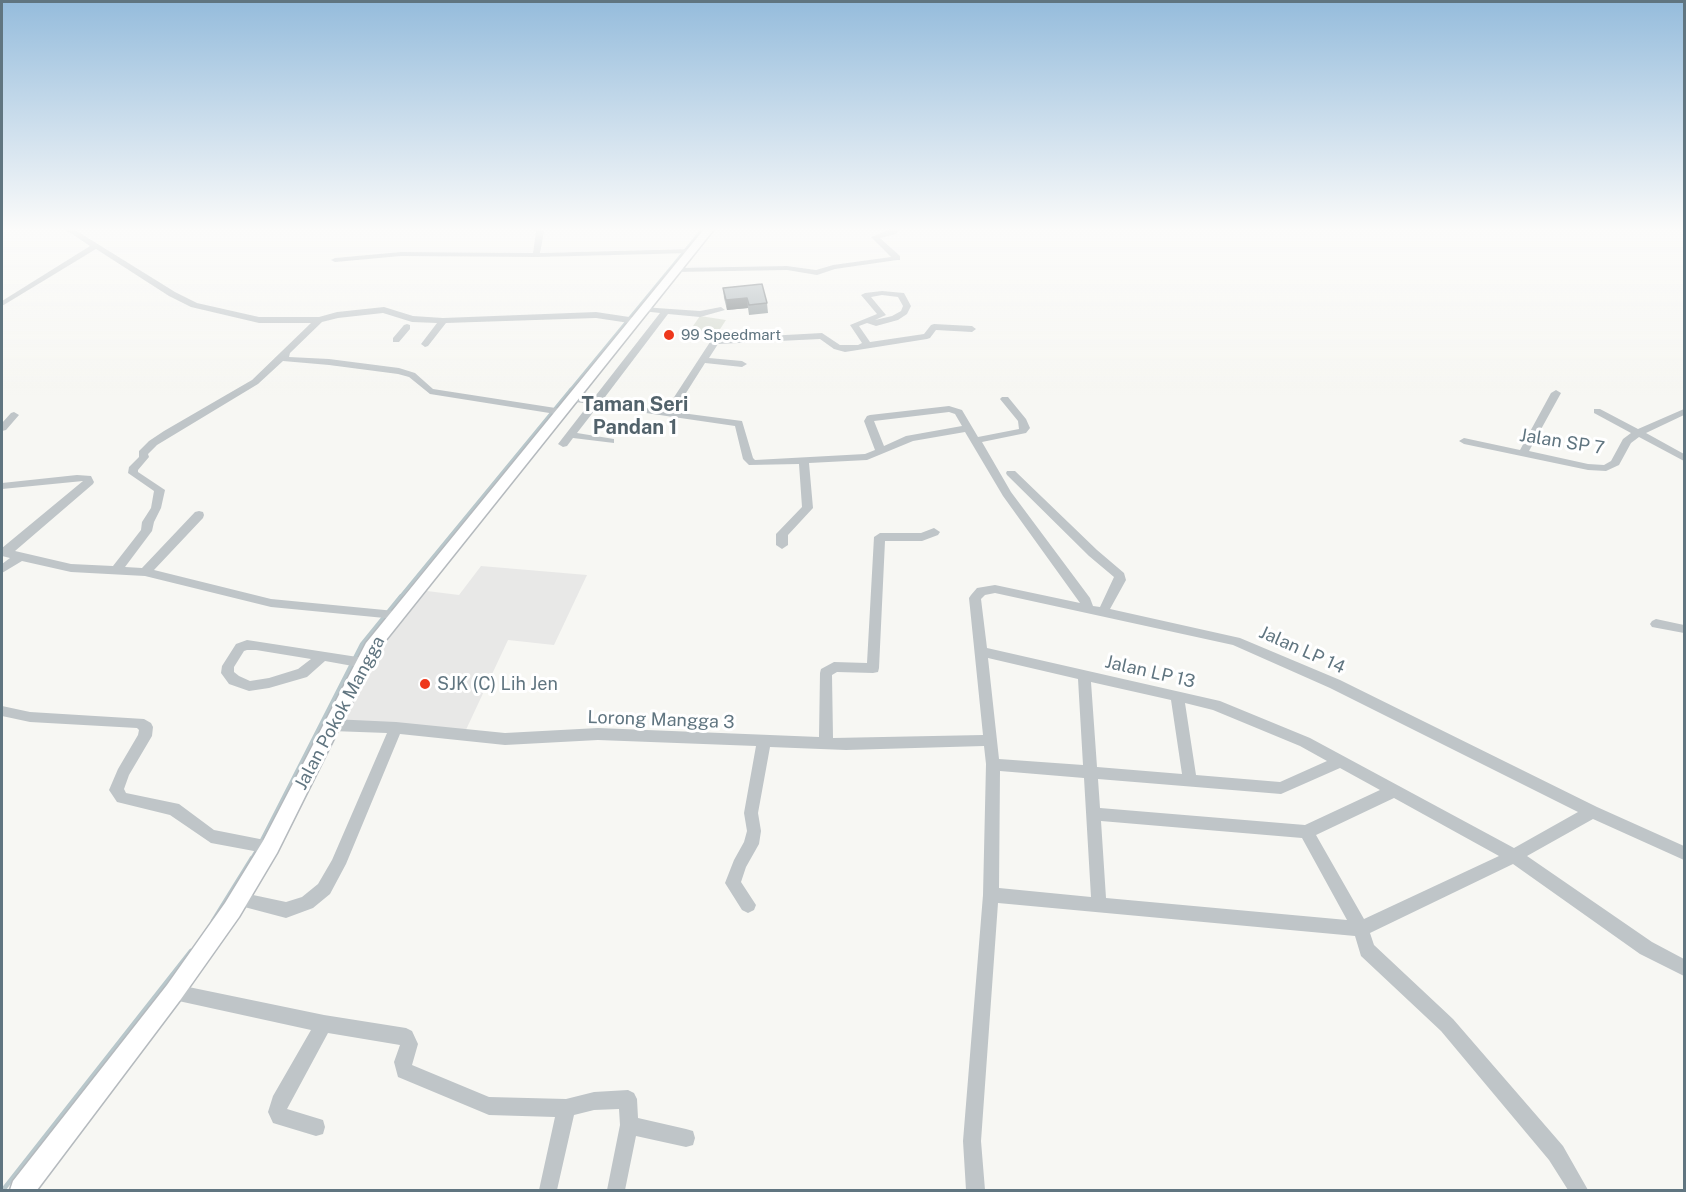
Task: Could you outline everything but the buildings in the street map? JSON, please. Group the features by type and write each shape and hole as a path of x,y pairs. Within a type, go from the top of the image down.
{"main road":[{"name":"Jalan Pokok Mangga","path":"22,1191 174,992 239,899 332,725 356,662 372,647 388,614 556,411 573,399 634,317 664,284"}],"street":[{"path":"2,304 35,284"},
{"path":"156,284 194,305 259,320 320,320 337,315 375,310 393,311 410,323 440,325 596,315 634,317 666,311 700,314 721,310"},
{"path":"866,345 854,325 882,315 866,295 882,293 901,296 907,306 904,312 895,318 876,323 868,321"},
{"path":"563,444 666,311"},
{"path":"117,569 146,531 156,508 160,490 132,473 144,457 143,453 168,433 255,382 320,320"},
{"path":"396,340 410,323"},
{"path":"425,344 440,325"},
{"path":"669,413 715,341 816,336 827,338 837,347 845,349 927,336 934,327 972,329"},
{"path":"283,356 284,359 399,371 412,375 430,391 556,411"},
{"path":"703,360 741,364"},
{"path":"1523,453 1556,393"},
{"path":"573,399 740,423 750,462 867,457 910,438 969,428"},
{"path":"976,440 1022,431 1025,428 1023,421 1005,399"},
{"path":"881,451 869,421 874,417 949,409 959,412 1007,494 1086,601 1087,609"},
{"path":"1597,411 1684,458"},
{"path":"1638,433 1684,412"},
{"path":"2,428 14,415"},
{"name":"Jalan SP 7","path":"1464,441 1588,467 1606,468 1615,463 1627,441 1638,433"},
{"path":"571,435 610,441"},
{"path":"782,545 782,534 808,508 804,461"},
{"path":"1011,473 1092,553 1120,576 1103,612"},
{"path":"2,486 77,478 87,478 89,482 3,553"},
{"path":"145,572 199,515"},
{"path":"826,744 826,673 834,667 873,668 880,537 922,537 934,532"},
{"path":"3,553 71,568 145,572 271,603 388,614"},
{"path":"2,569 20,556"},
{"name":"Jalan LP 14","path":"982,652 977,595 988,589 1236,641 1335,684 1592,812 1684,853"},
{"path":"1656,624 1684,628"},
{"path":"322,656 302,673 269,683 249,686 234,680 227,673 228,666 240,647 248,645 322,656 356,662"},
{"path":"975,1191 972,1141 991,895 993,764 982,652"},
{"name":"Jalan LP 13","path":"982,652 1215,705 1305,742 1514,856 1646,948 1684,968"},
{"path":"1084,675 1099,905"},
{"path":"1177,696 1190,780"},
{"path":"2,711 30,717 139,723 146,727 145,736 116,789 122,798 174,809 211,836 267,846"},
{"name":"Lorong Mangga 3","path":"332,725 396,728 504,739 598,734 826,744 991,740"},
{"path":"239,899 286,910 307,903 324,889 338,864 396,728"},
{"path":"748,905 733,883 739,865 751,844 754,831 751,813 764,742"},
{"path":"993,764 1281,788 1341,761"},
{"path":"1093,814 1306,832 1395,790"},
{"path":"991,895 1361,929 1514,856 1592,812"},
{"path":"1306,832 1361,929 1367,950 1447,1025 1556,1153 1579,1191"},
{"path":"174,992 406,1038 409,1044 403,1062 404,1071 489,1106 566,1108 594,1101 628,1099 629,1125 616,1191"},
{"path":"316,1127 280,1116 277,1112 279,1102 324,1023"},
{"path":"548,1191 566,1108"},
{"path":"629,1125 686,1138"}],"shaded area":[{"path":"700,316 726,320 713,340 686,336"},
{"name":"SJK (C) Lih Jen","path":"481,566 587,575 554,645 508,640 464,734 341,723 386,642 427,591 459,595"}],"waterway":[{"path":"569,391 657,284"},
{"path":"400,597 571,389"},
{"path":"261,842 362,644 401,596"},
{"path":"251,860 257,850"},
{"path":"213,921 252,858"},
{"path":"3,1190 191,951"}],"place":[{"name":"99 Speedmart","path":"669,335"},
{"name":"SJK (C) Lih Jen","path":"425,684"}],"district":[{"name":"Taman Seri Pandan 1","path":"635,416"}]}
